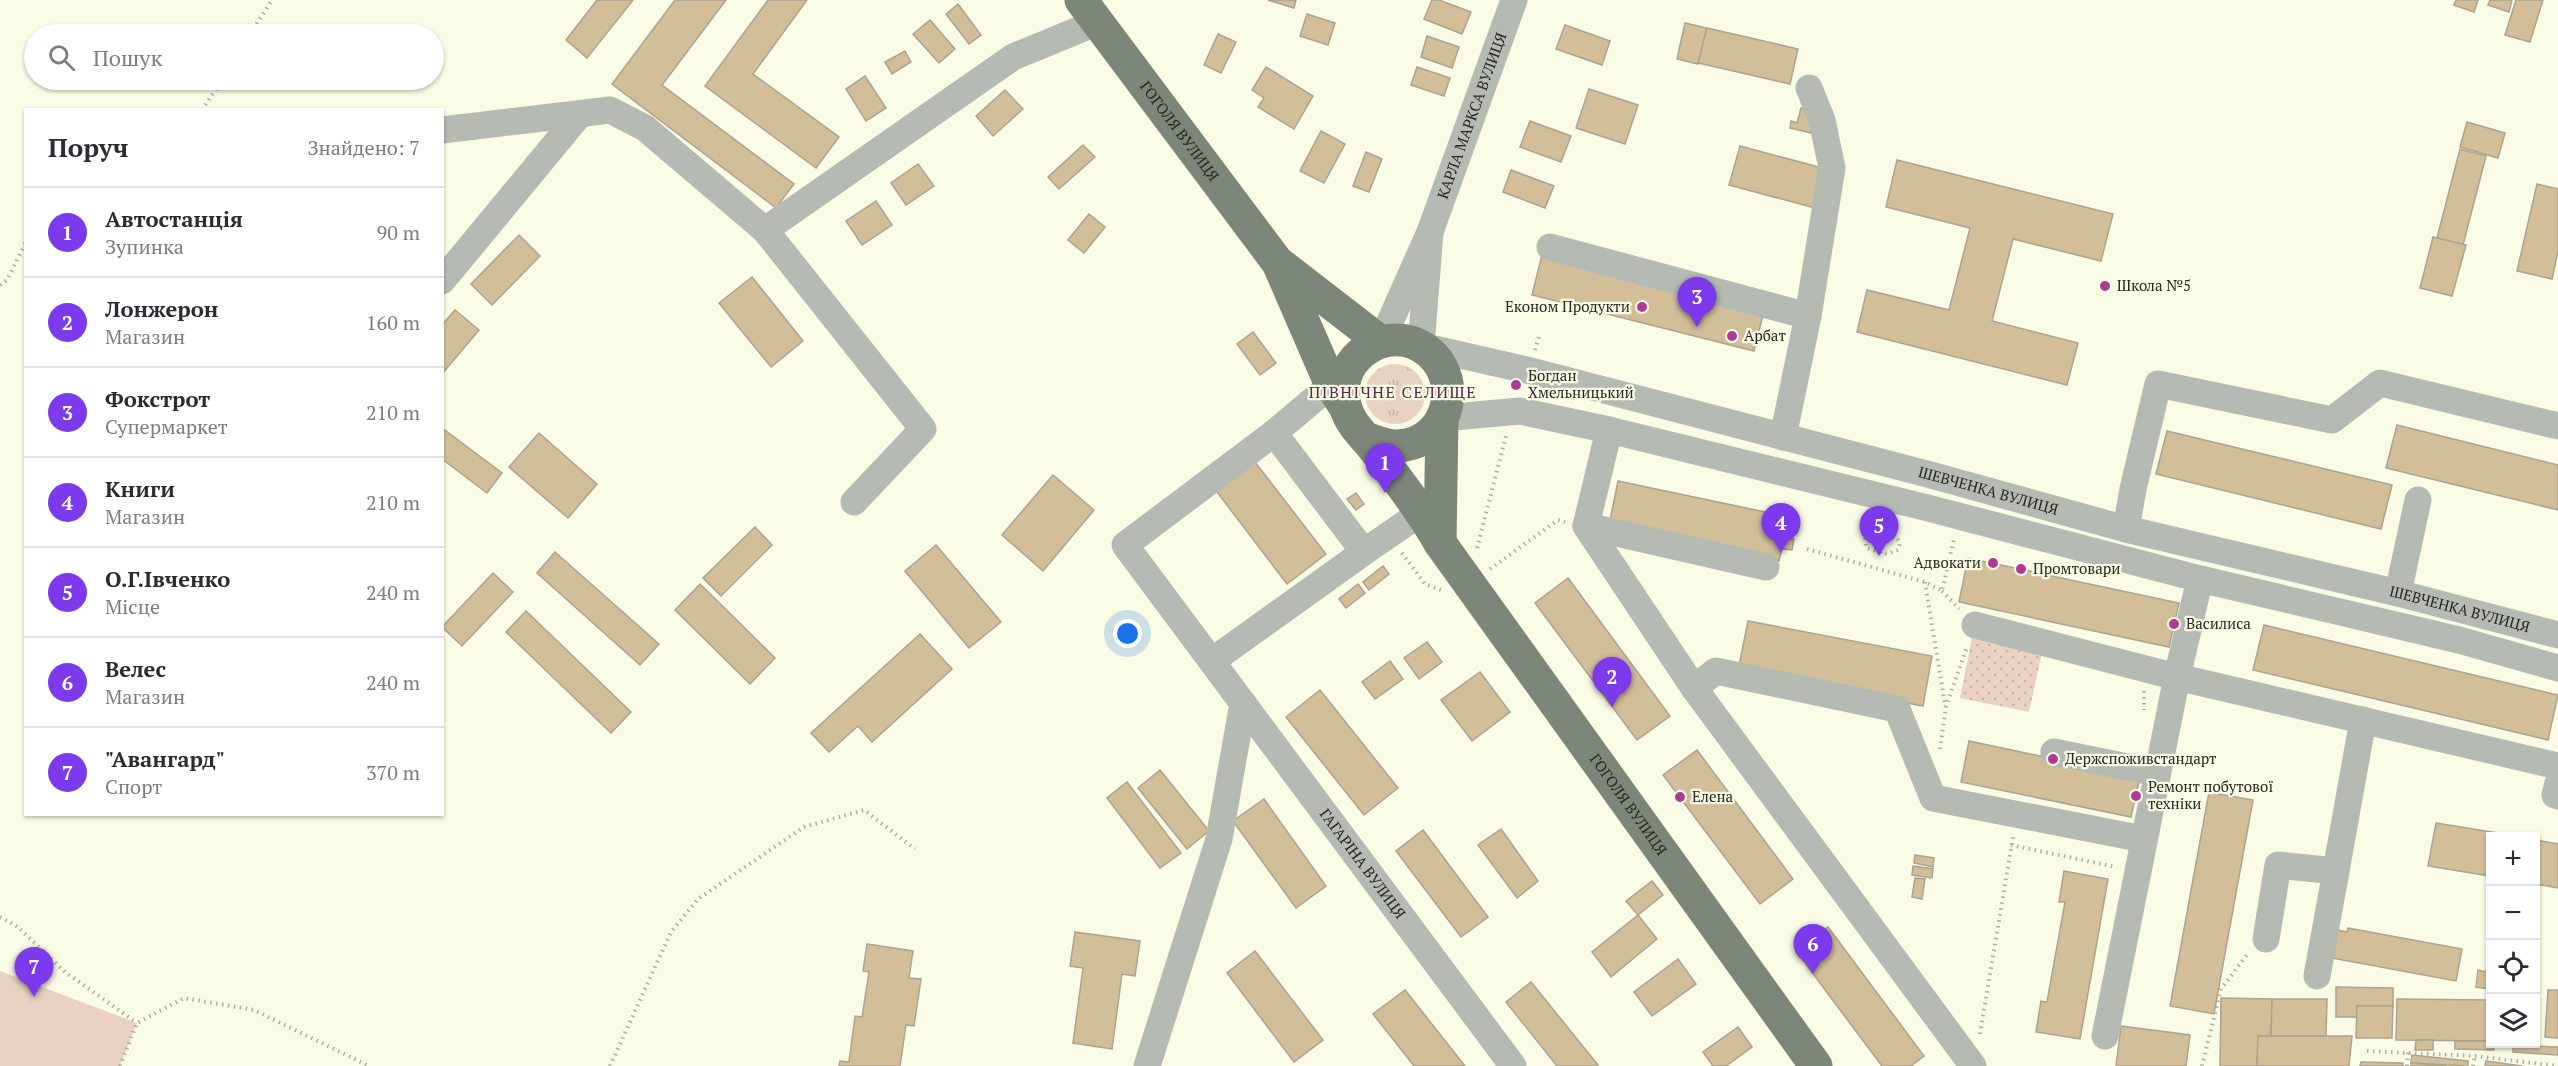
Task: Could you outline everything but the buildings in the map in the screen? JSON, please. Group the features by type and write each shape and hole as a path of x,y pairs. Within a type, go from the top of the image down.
{"main road":[{"name":"ГОГОЛЯ ВУЛИЦЯ","path":"1089,11 1278,263 1350,420 1422,512 1440,543 1816,1066"},
{"name":"ГОГОЛЯ ВУЛИЦЯ","path":"1278,263 1381,342"},
{"path":"1338,396 1349,367 1368,347 1381,342 1408,341 1421,346 1437,360 1446,378 1449,392 1442,418 1440,543"},
{"path":"1366,438 1396,446 1410,444 1434,430 1442,418"}],"street":[{"name":"КАРЛА МАРКСА ВУЛИЦЯ","path":"1381,342 1430,232 1514,0"},
{"path":"765,230 1012,57 1089,11"},
{"path":"1783,436 1808,316 1832,168 1822,120 1809,88"},
{"path":"444,130 610,110 645,128 765,230 923,429 854,502"},
{"path":"444,279 580,114"},
{"name":"КАРЛА МАРКСА ВУЛИЦЯ","path":"1421,346 1430,232"},
{"path":"1550,247 1808,316"},
{"name":"ШЕВЧЕНКА ВУЛИЦЯ","path":"1421,346 1530,371 1783,436 2126,529 2398,593 2558,635"},
{"path":"2126,529 2158,384 2332,420 2380,383 2558,426"},
{"path":"1338,396 1274,433 1364,552"},
{"name":"ШЕВЧЕНКА ВУЛИЦЯ","path":"1442,418 1520,411 1609,430 1947,512 2206,580 2459,640 2558,668"},
{"path":"1609,430 1586,526 1694,688 1976,1054"},
{"name":"ГАГАРІНА ВУЛИЦЯ","path":"1274,433 1125,545 1513,1066"},
{"path":"2398,593 2418,500"},
{"path":"1212,661 1422,512"},
{"path":"1586,526 1766,567"},
{"path":"2105,1036 2177,677 2206,580 2219,550"},
{"path":"1975,625 2177,677 2558,766"},
{"path":"1694,688 1716,670 1897,709 1933,798 2143,839"},
{"path":"1147,1066 1219,839 1243,703"},
{"path":"2317,976 2363,720"},
{"path":"2054,752 2157,773"},
{"path":"2558,783 2555,795 2558,796"},
{"path":"2267,933 2278,865 2336,871"}],"path":[{"path":"256,24 272,0"},
{"path":"203,108 215,90"},
{"path":"0,285 7,280 24,246"},
{"path":"1530,371 1539,337"},
{"path":"1476,550 1507,431 1520,411"},
{"path":"1483,574 1558,520 1586,526"},
{"path":"1880,553 1886,522"},
{"path":"1884,532 1896,536 1899,547 1891,554 1869,550 1864,541 1868,533 1884,532"},
{"path":"1389,534 1425,584 1444,591"},
{"path":"1807,549 1925,582 1942,591 1954,539"},
{"path":"1925,582 1946,706"},
{"path":"1939,752 1946,706 1975,625"},
{"path":"610,1066 670,932 698,899 804,827 864,810 915,849"},
{"path":"1976,1054 2017,816"},
{"path":"2011,845 2137,872"},
{"path":"0,917 18,927 65,972 137,1023"},
{"path":"2202,1066 2221,989 2267,933"},
{"path":"120,1066 137,1023 184,998 254,1010 369,1066"},
{"path":"2367,1051 2475,1056 2558,1066"},
{"path":"2407,1066 2408,1052"},
{"path":"2473,1066 2475,1056"}],"green space":[{"path":"1389,364 1401,364 1412,369 1420,377 1425,394 1423,406 1412,419 1401,424 1389,424 1378,419 1370,411 1365,400 1365,388 1370,377 1378,369"},
{"path":"1972,638 2042,652 2029,712 1960,698"},
{"path":"0,971 137,1023 120,1066 0,1066"}],"place":[{"name":"Школа №5","path":"2105,286"},
{"name":"Економ Продукти","path":"1642,307"},
{"name":"Фокстрот","path":"1697,327"},
{"name":"Арбат","path":"1732,336"},
{"name":"Богдан Хмельницький","path":"1516,385"},
{"name":"Автостанція","path":"1385,493"},
{"name":"Книги","path":"1781,553"},
{"name":"О.Г.Івченко","path":"1879,556"},
{"name":"Адвокати","path":"1993,563"},
{"name":"Промтовари","path":"2021,569"},
{"name":"Василиса","path":"2174,624"},
{"name":"Лонжерон","path":"1612,707"},
{"name":"Держспоживстандарт","path":"2053,759"},
{"name":"Ремонт побутової техніки","path":"2136,796"},
{"name":"Елена","path":"1680,797"},
{"name":"Велес","path":"1813,974"},
{"name":"\"Авангард\"","path":"34,997"}],"district":[{"name":"ПІВНІЧНЕ СЕЛИЩЕ","path":"1393,392"}]}
